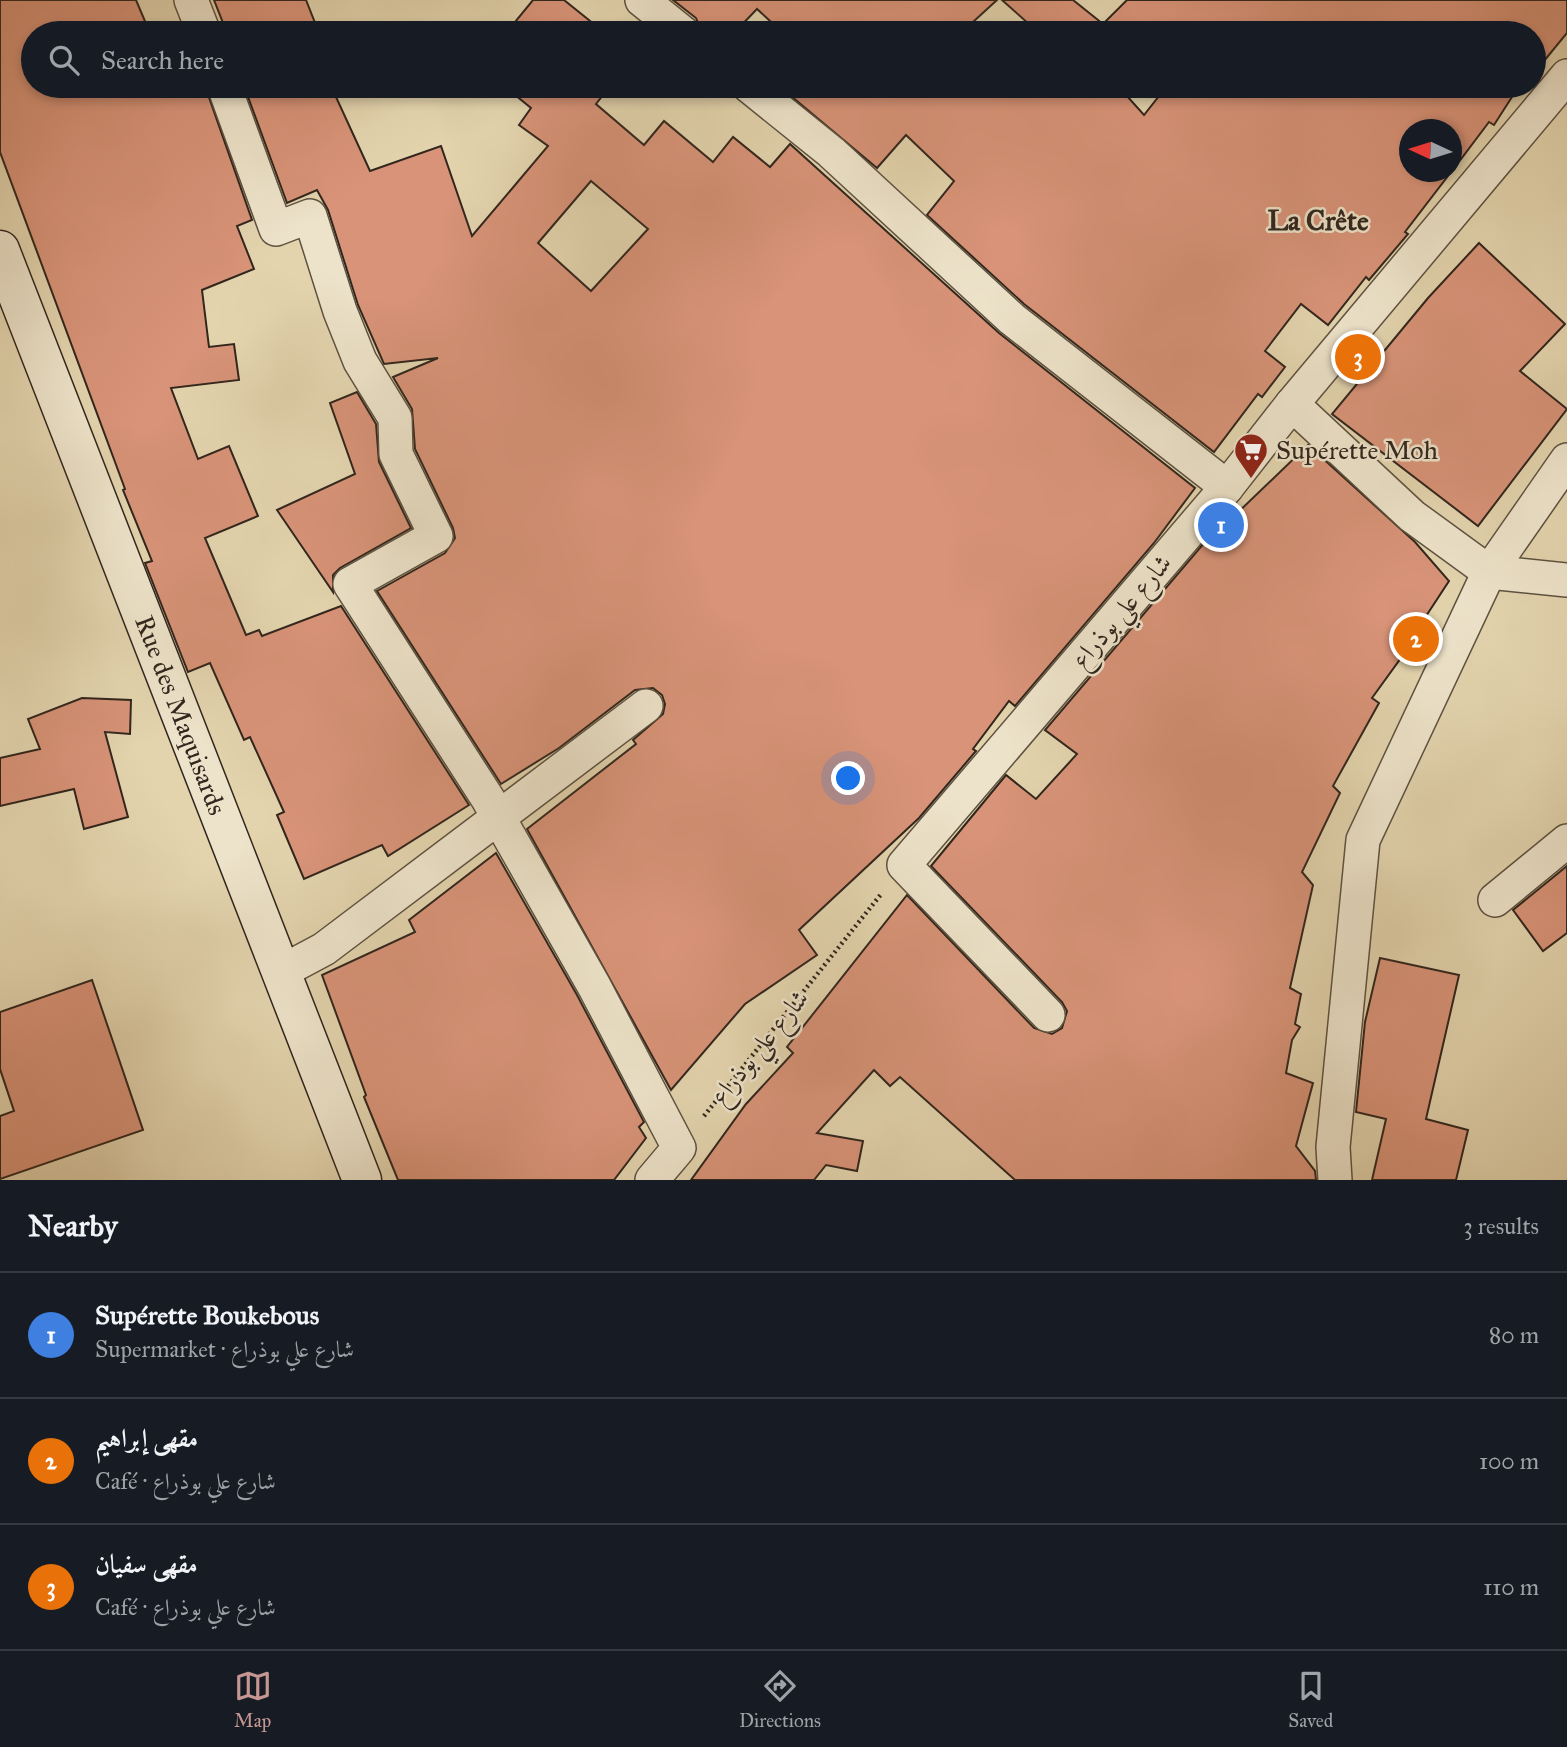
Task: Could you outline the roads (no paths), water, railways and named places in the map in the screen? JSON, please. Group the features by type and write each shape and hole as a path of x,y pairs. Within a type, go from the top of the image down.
{"main road":[{"name":"Rue des Maquisards","path":"0,250 362,1180"}],"street":[{"path":"191,0 199,21"},
{"path":"642,0 669,21"},
{"name":"شارع علي بوذراع","path":"1048,1015 904,865 1227,487 1292,404 1567,76"},
{"path":"228,98 276,229 310,216 340,311 360,361 395,418 396,454 436,536 350,584 499,819 594,986 678,1148 652,1180"},
{"path":"764,98 831,152 1012,319 1227,487"},
{"path":"1292,404 1412,516 1489,572 1567,580"},
{"path":"1335,1180 1333,1147 1363,840 1489,572 1567,460"},
{"path":"281,972 324,948 646,706"},
{"path":"1494,900 1567,841"}],"place":[{"name":"مقهى سفيان","path":"1358,357"},
{"name":"Supérette Moh","path":"1251,480"},
{"name":"Supérette Boukebous","path":"1221,525"},
{"name":"مقهى إبراهيم","path":"1416,639"}],"district":[{"name":"La Crête","path":"1318,220"}]}
